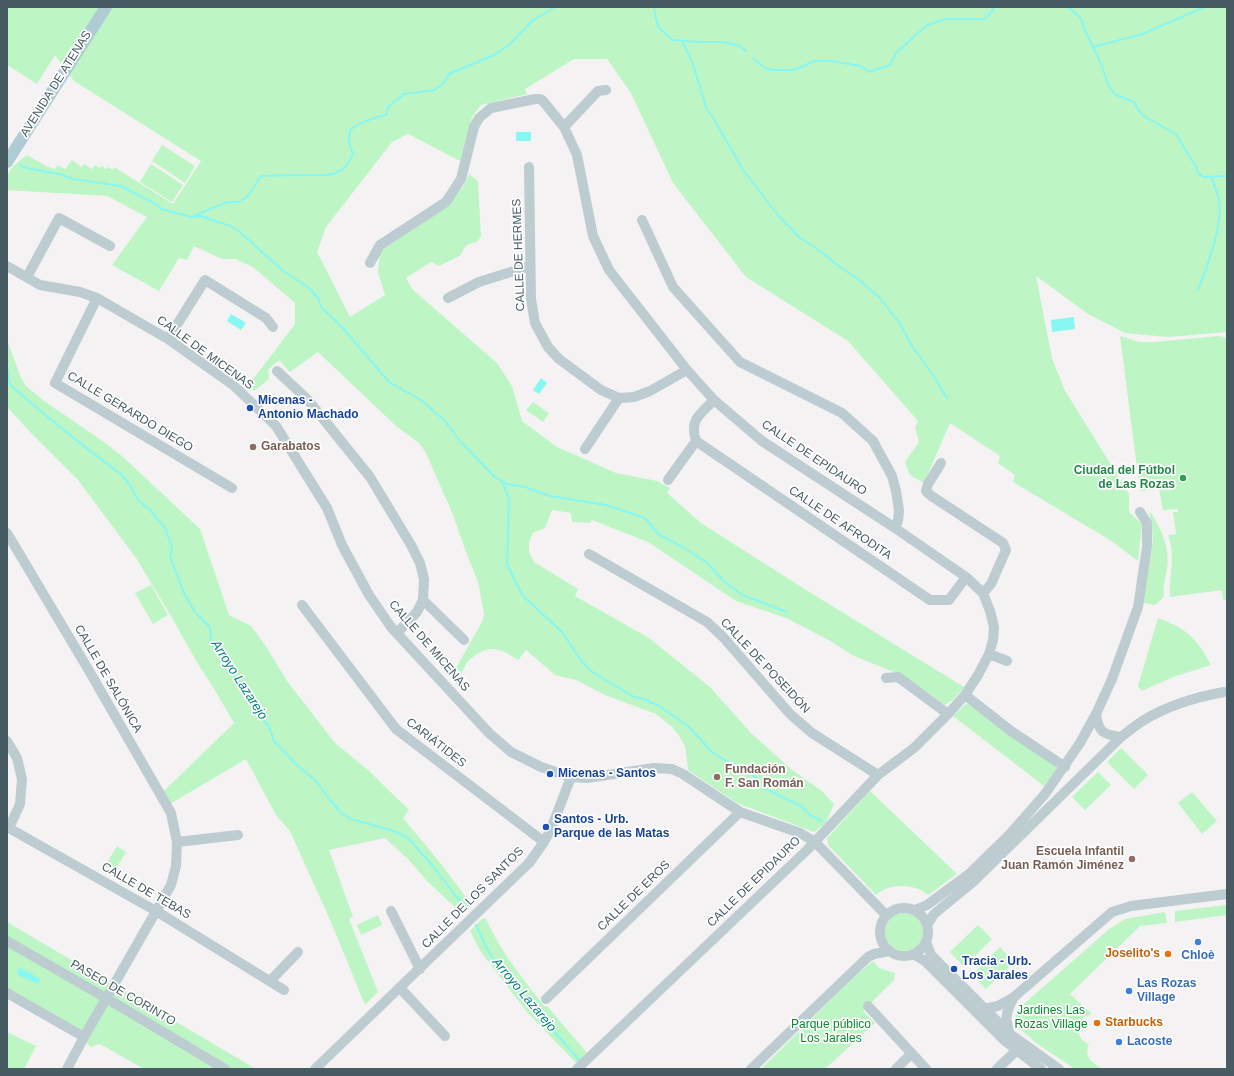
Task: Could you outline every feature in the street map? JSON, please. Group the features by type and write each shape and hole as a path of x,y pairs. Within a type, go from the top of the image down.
{"main road":[{"name":"AVENIDA DE ATENAS","path":"7,146 97,7"},
{"name":"AVENIDA DE ATENAS","path":"7,162 106,7"}],"street":[{"path":"564,127 598,91 606,90"},
{"name":"CALLE DE EPIDAURO","path":"370,263 380,245 446,202 461,179 474,127 479,118 491,108 540,99 564,127 577,155 593,236 609,270 687,370 714,400 762,441 895,528 966,577 983,593 990,611 994,627 993,640 989,654 965,695 948,714 914,748 878,776 815,842 577,1069"},
{"name":"CALLE DE HERMES","path":"530,167 531,299 535,324 548,347 559,359 595,385 619,398"},
{"path":"27,277 59,218 110,246"},
{"path":"642,220 674,287 740,362 842,413 873,441 892,476 896,491 899,510 898,521 895,528"},
{"name":"CALLE DE MICENAS","path":"7,266 40,285 80,292 97,298 168,339 233,386 276,426 327,508 342,545 368,595 391,627 489,733 511,752 541,767 570,777 587,778 654,768 672,769 690,778 740,812 800,833 815,842 886,915"},
{"path":"448,298 479,282 530,266"},
{"path":"168,339 205,280 266,318 273,327"},
{"name":"CALLE GERARDO DIEGO","path":"97,298 55,383 232,488"},
{"path":"585,449 619,398 634,397 650,391 687,370"},
{"path":"277,371 308,400 370,477 420,563 424,579 423,600 417,612 397,633"},
{"path":"668,480 696,441 693,432 695,421 714,400"},
{"name":"CALLE DE AFRODITA","path":"696,441 930,600 949,600 966,577"},
{"path":"941,463 928,484 926,491 1002,543 1006,550 991,584 983,593"},
{"path":"915,910 927,905 969,874 1010,834 1045,794 1065,767 1080,743 1096,714 1112,679 1138,607 1147,547 1147,523 1140,512"},
{"name":"CALLE DE SALÓNICA","path":"7,533 88,669 170,813 177,842 176,866 170,885 67,1069"},
{"name":"CALLE DE POSEIDÓN","path":"589,554 707,622 723,637 790,714 812,733 878,776"},
{"path":"423,600 464,640"},
{"name":"CARIÁTIDES","path":"302,605 396,730 544,842"},
{"path":"989,654 1007,661"},
{"path":"886,678 898,677 948,714"},
{"path":"927,925 934,914 973,882 1121,737 1145,720 1171,706 1198,697 1224,692"},
{"path":"965,695 1011,731 1065,767"},
{"path":"1096,714 1097,724 1101,731 1109,735 1121,737"},
{"path":"7,741 17,758 22,779 20,804 8,827"},
{"name":"CALLE DE LOS SANTOS","path":"315,1069 529,863 551,829 570,777"},
{"path":"1045,794 1050,802 1054,803"},
{"name":"CALLE DE EROS","path":"546,998 740,812"},
{"name":"CALLE DE TEBAS","path":"8,827 156,911 284,990"},
{"path":"177,842 238,835"},
{"path":"984,1009 998,1006 1014,997 1112,912 1131,906 1227,894"},
{"path":"900,908 910,908 915,910 924,919 927,925 928,934 926,942 913,954 901,956 889,951 881,940 879,934 882,920 890,912 900,908"},
{"name":"CALLE DE LOS SANTOS","path":"391,911 420,969"},
{"name":"PASEO DE CORINTO","path":"7,941 106,998 224,1069"},
{"path":"926,942 931,955 1010,1034 1059,1069"},
{"path":"751,1069 868,957 874,954 889,951"},
{"path":"270,981 298,952"},
{"path":"913,954 925,961 1016,1051 1041,1069"},
{"path":"400,988 445,1036"},
{"path":"7,993 84,1037"},
{"path":"1010,1034 1006,1022 1007,1011 1014,997"},
{"path":"868,1006 926,1069"},
{"path":"997,1069 1016,1051"},
{"path":"896,1069 911,1054"}],"green space":[{"path":"7,7 1227,7 1227,332 1168,337 1125,333 1088,314 1036,276 1052,358 1064,389 1129,494 1129,512 1142,524 1138,561 1110,540 1013,482 1015,475 998,463 1000,456 950,423 924,483 910,475 905,462 919,442 915,427 918,421 848,341 746,277 673,183 631,93 607,59 574,59 525,89 527,94 481,105 472,117 460,161 408,134 392,142 326,227 317,252 350,317 385,295 378,272 380,253 386,247 446,207 463,187 469,174 478,181 481,237 477,242 471,243 467,246 461,255 439,266 431,262 406,278 413,290 497,363 512,386 522,421 557,447 616,473 657,481 670,488 667,493 701,523 806,590 964,687 952,701 945,705 904,676 854,656 827,639 786,618 736,601 648,542 592,520 590,523 572,522 571,513 552,510 545,528 533,533 529,542 529,552 534,562 578,589 575,596 649,638 710,687 751,733 791,769 823,792 834,804 826,823 814,832 737,803 688,770 685,746 672,727 656,714 605,695 576,680 555,675 526,650 518,660 503,652 493,649 488,649 477,654 466,664 457,685 451,677 483,620 484,613 478,582 453,515 426,453 419,443 396,426 318,352 290,372 280,361 275,363 268,370 269,379 254,391 248,386 295,324 295,303 253,267 235,259 222,259 194,246 187,260 179,258 159,291 112,265 147,217 107,196 7,190 8,177 11,169 27,155 46,166 55,169 58,165 65,169 72,160 82,167 84,164 92,169 95,165 100,168 102,166 106,169 108,167 113,170 114,167 173,204 201,161 74,81 55,55 37,84 7,65"},
{"path":"162,145 195,166 185,183 152,161"},
{"path":"151,164 183,185 172,202 140,182"},
{"name":"Ciudad del Fútbol de Las Rozas","path":"1120,336 1139,342 1219,336 1227,338 1227,600 1223,600 1222,590 1170,597 1172,551 1168,535 1176,534 1173,512 1178,512 1178,509 1163,510 1159,489 1140,491"},
{"path":"7,340 21,378 26,386 44,401 104,442 123,457 200,529 229,615 251,626 267,648 287,681 335,743 368,770 409,810 403,818 442,865 471,904 459,916 454,906 385,838 329,850 353,917 349,919 378,992 365,1005 331,922 290,831 276,815 246,759 170,804 163,792 234,723 136,558 78,480 7,407"},
{"path":"533,402 549,413 543,422 526,410"},
{"path":"1149,513 1151,513 1162,533 1168,561 1164,586 1164,597 1155,605 1141,602 1151,558 1153,535"},
{"path":"151,585 168,615 153,624 135,593"},
{"path":"1158,618 1177,626 1196,641 1211,665 1173,677 1142,691 1138,686"},
{"path":"966,704 969,704 1055,765 1055,771 1044,786 953,716"},
{"path":"1121,748 1148,775 1134,789 1107,762"},
{"path":"1098,772 1111,785 1085,810 1072,797"},
{"path":"870,791 957,874 928,895 916,888 902,886 888,888 876,895 828,845 827,838"},
{"path":"1192,792 1217,821 1202,834 1178,803"},
{"path":"117,846 126,852 114,872 105,866"},
{"path":"1227,905 1227,915 1175,922 1175,911"},
{"name":"Jardines Las Rozas Village","path":"1165,912 1167,923 1140,926 1070,994 1092,1014 1083,1019 1078,1028 1080,1037 1089,1044 1087,1053 1088,1056 1102,1069 1075,1069 1039,1045 1015,1025 1016,1011 1108,930 1125,919"},
{"path":"900,913 908,913 918,918 922,925 922,939 918,946 908,951 900,951 890,946 888,943 885,936 885,928 890,918 893,916"},
{"path":"378,915 382,925 361,935 357,925"},
{"path":"483,918 486,919 498,942 528,986 544,1006 547,1006 587,1053 576,1063 527,1012 481,952 470,931"},
{"path":"7,922 256,1069 144,1069 100,1044 90,1047 80,1031 7,989"},
{"path":"978,925 992,939 964,967 950,952"},
{"path":"1000,947 1014,962 986,989 972,975"},
{"name":"Parque público Los Jarales","path":"873,961 879,968 895,973 894,980 863,1011 875,1023 825,1069 761,1069 854,977"},
{"path":"7,1032 36,1046 24,1069 7,1069"}],"water":[{"path":"516,132 531,132 531,141 516,141"},
{"path":"231,314 246,323 241,330 227,321"},
{"path":"1074,317 1075,329 1052,332 1051,320"},
{"path":"541,378 547,383 539,394 533,390"},
{"path":"20,968 40,979 38,984 18,975 17,971"}],"waterway":[{"path":"194,216 227,202 238,202 248,196 261,176 324,175 338,172 350,160 353,153 349,139 350,130 367,121 386,115 388,107 404,94 435,90 444,83 449,74 494,55 510,44 532,21 555,7"},
{"path":"654,7 658,27 673,40 723,42 740,46 746,51"},
{"path":"753,58 763,67 772,70 794,70 815,61 831,61 861,66 869,72 890,65 896,53 927,25 946,19 985,19 995,7"},
{"path":"1068,7 1080,17 1102,66 1108,85 1116,95 1134,102 1142,115 1176,134 1196,167 1198,173 1203,177 1227,176"},
{"path":"1093,47 1142,34 1205,7"},
{"path":"682,41 693,64 707,110 714,119 743,170 778,215 800,238 858,279 879,297 899,322 912,346 933,375 947,398"},
{"path":"20,165 26,168 59,174 73,179 121,186 154,203 161,209 191,217 201,216 230,226 240,232 282,270 308,287 318,298 321,307 341,326 389,382 421,400 444,420 461,442 495,477 507,484 525,487 550,496 606,505 645,518 658,534 681,546 706,562 724,581 742,595 787,612"},
{"path":"1198,290 1210,258 1219,221 1219,200 1211,177"},
{"name":"Arroyo Lazarejo","path":"7,366 10,385 64,431 121,474 130,485 138,500 151,511 165,528 172,547 170,557 183,591 195,612 210,627 211,643 248,693 261,718 269,726 274,741 295,763 318,783 341,813 351,819 394,831 408,838 467,908"},
{"path":"502,481 509,499 507,565 523,596 563,633 579,658 591,671 632,696 659,706 688,726 713,753 730,763 744,767 764,788 801,806 810,815 822,821"},
{"name":"Arroyo Lazarejo","path":"476,925 489,953 512,983 579,1060"}],"place":[{"name":"Micenas - Antonio Machado","path":"250,408"},
{"name":"Garabatos","path":"253,447"},
{"name":"Ciudad del Fútbol de Las Rozas","path":"1183,478"},
{"name":"Micenas - Santos","path":"550,774"},
{"name":"Fundación F. San Román","path":"717,777"},
{"name":"Santos - Urb. Parque de las Matas","path":"546,827"},
{"name":"Escuela Infantil Juan Ramón Jiménez","path":"1132,859"},
{"name":"Chloè","path":"1198,942"},
{"name":"Joselito's","path":"1168,954"},
{"name":"Tracia - Urb. Los Jarales","path":"954,969"},
{"name":"Las Rozas Village","path":"1129,991"},
{"name":"Starbucks","path":"1097,1023"},
{"name":"Lacoste","path":"1119,1042"}]}
